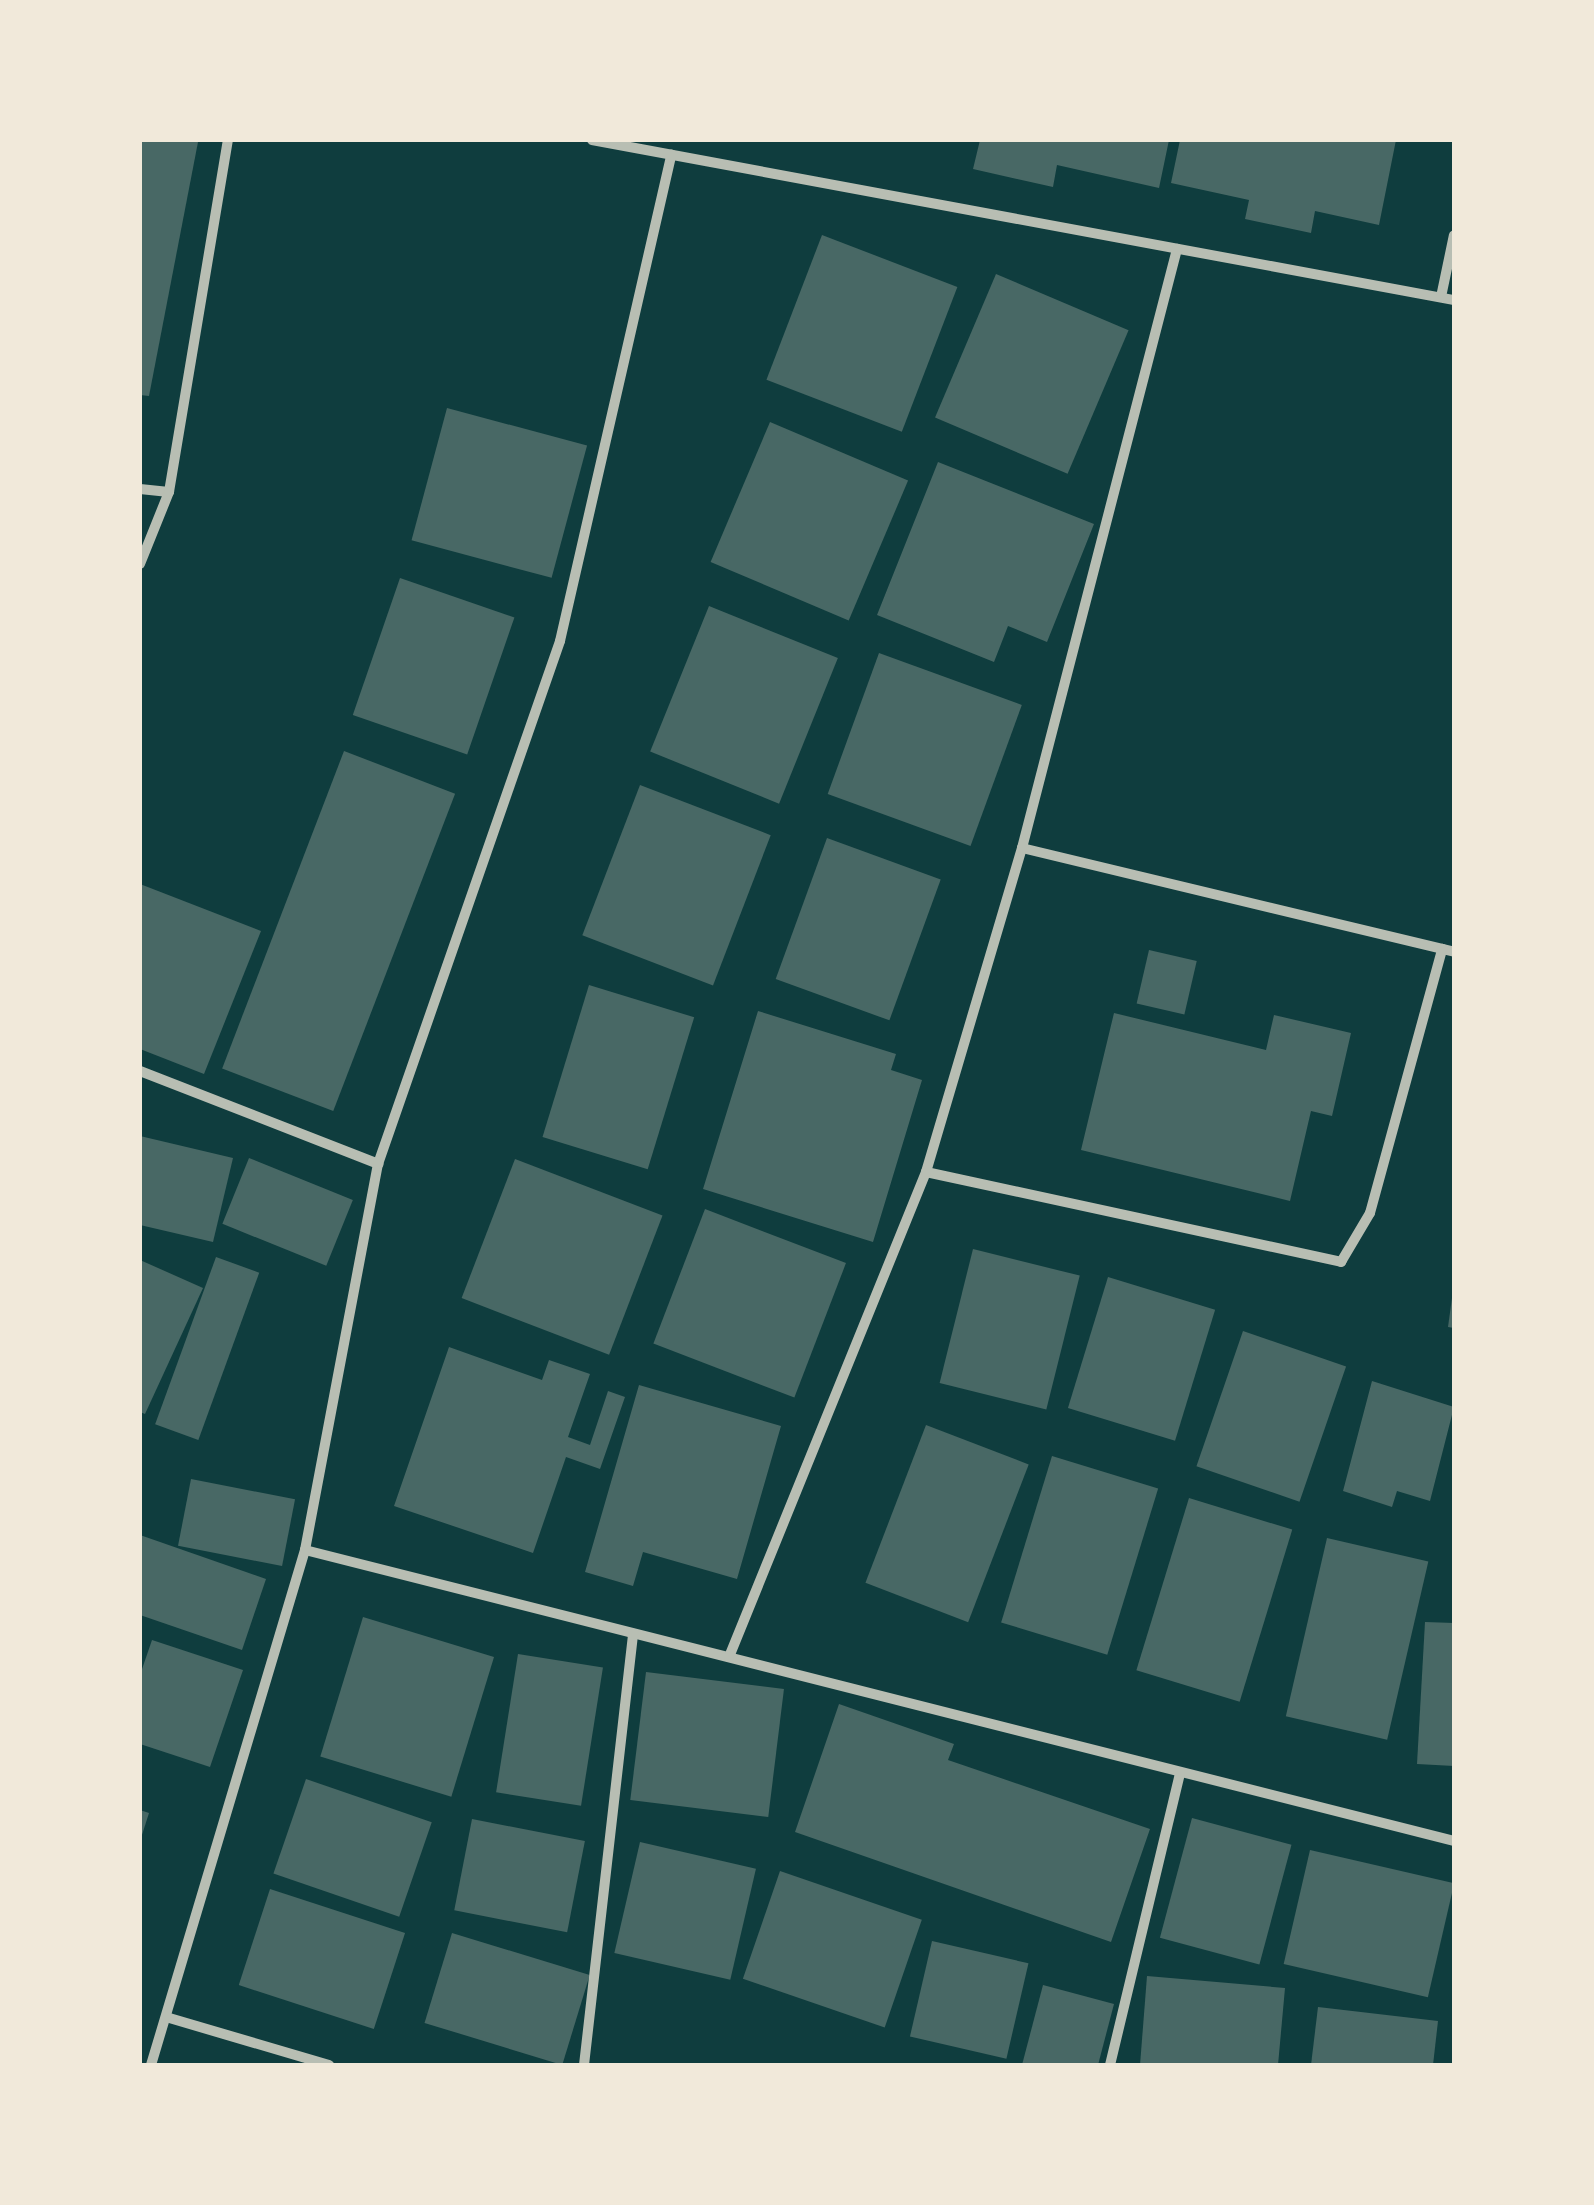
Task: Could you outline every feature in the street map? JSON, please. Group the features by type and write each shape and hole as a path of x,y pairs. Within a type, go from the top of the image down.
{"street":[{"path":"140,564 169,492 228,140"},
{"path":"592,140 1454,300"},
{"path":"152,2065 305,1550 378,1164 560,641 671,155"},
{"path":"1441,297 1454,235"},
{"path":"729,1657 926,1172 1022,848 1177,249"},
{"path":"140,489 169,492"},
{"path":"926,1172 1342,1262 1370,1214 1448,951 1022,848"},
{"path":"140,1071 378,1164"},
{"path":"305,1550 1454,1841"},
{"path":"584,2065 633,1634"},
{"path":"1110,2065 1180,1773"},
{"path":"166,2017 329,2065"}],"building":[{"path":"140,140 198,142 149,396 140,395"},
{"path":"980,140 1169,140 1159,188 1057,165 1053,187 973,169"},
{"path":"1180,140 1396,140 1379,225 1315,211 1311,233 1245,219 1249,200 1171,183"},
{"path":"822,235 957,287 902,432 766,380"},
{"path":"996,274 1129,330 1068,474 935,418"},
{"path":"447,408 587,446 552,578 412,540"},
{"path":"770,422 908,481 849,621 711,562"},
{"path":"938,462 1094,524 1047,642 1008,626 994,662 877,615"},
{"path":"400,578 514,617 467,754 353,715"},
{"path":"709,606 838,658 779,804 650,752"},
{"path":"879,653 1022,705 971,846 828,794"},
{"path":"344,751 455,794 333,1111 222,1068"},
{"path":"640,785 771,835 713,985 582,935"},
{"path":"827,838 941,879 889,1020 776,979"},
{"path":"140,884 261,931 204,1074 140,1049"},
{"path":"1149,950 1197,961 1184,1015 1137,1004"},
{"path":"589,985 694,1017 648,1169 543,1137"},
{"path":"758,1011 896,1054 891,1070 922,1080 873,1242 703,1189"},
{"path":"1114,1013 1266,1050 1274,1015 1351,1033 1332,1116 1311,1111 1290,1201 1081,1150"},
{"path":"140,1136 233,1158 213,1242 140,1225"},
{"path":"249,1158 353,1200 326,1266 222,1224"},
{"path":"515,1159 663,1216 609,1355 462,1298"},
{"path":"705,1209 846,1263 794,1398 653,1343"},
{"path":"973,1249 1080,1276 1046,1410 940,1383"},
{"path":"216,1257 259,1273 198,1440 155,1424"},
{"path":"140,1260 203,1288 145,1414 140,1412"},
{"path":"1108,1277 1215,1310 1175,1441 1068,1408"},
{"path":"1454,1298 1454,1328 1448,1327"},
{"path":"1243,1331 1346,1366 1300,1502 1196,1466"},
{"path":"449,1347 542,1380 549,1360 590,1374 568,1437 590,1445 608,1391 625,1397 600,1469 566,1457 533,1553 394,1506"},
{"path":"1372,1381 1454,1407 1430,1501 1397,1491 1392,1507 1343,1491"},
{"path":"639,1385 781,1426 737,1579 643,1552 633,1586 585,1572"},
{"path":"926,1425 1029,1464 968,1622 865,1583"},
{"path":"1052,1456 1158,1488 1107,1655 1001,1622"},
{"path":"191,1479 295,1499 282,1566 178,1546"},
{"path":"1189,1498 1292,1530 1240,1702 1136,1670"},
{"path":"140,1535 266,1579 242,1650 140,1615"},
{"path":"1327,1538 1428,1561 1387,1740 1286,1716"},
{"path":"363,1617 494,1657 451,1797 320,1757"},
{"path":"1425,1622 1454,1623 1454,1766 1417,1764"},
{"path":"152,1640 243,1670 210,1767 140,1744 140,1675"},
{"path":"518,1654 603,1667 581,1806 496,1792"},
{"path":"646,1672 784,1689 768,1817 630,1800"},
{"path":"839,1704 954,1744 948,1760 1150,1829 1111,1942 795,1832"},
{"path":"306,1779 432,1822 399,1917 273,1874"},
{"path":"140,1810 149,1813 141,1838 140,1838"},
{"path":"1192,1818 1291,1845 1259,1964 1160,1938"},
{"path":"472,1819 585,1841 567,1932 454,1910"},
{"path":"640,1842 756,1869 730,1980 614,1953"},
{"path":"1310,1850 1454,1883 1428,1997 1284,1964"},
{"path":"780,1871 922,1920 885,2028 743,1979"},
{"path":"270,1889 405,1933 374,2029 239,1985"},
{"path":"452,1933 590,1975 562,2065 425,2023"},
{"path":"932,1941 1028,1963 1006,2059 910,2036"},
{"path":"1147,1976 1285,1988 1278,2065 1140,2065"},
{"path":"1043,1985 1114,2004 1098,2065 1022,2065"},
{"path":"1318,2007 1438,2021 1433,2065 1311,2065"}]}
